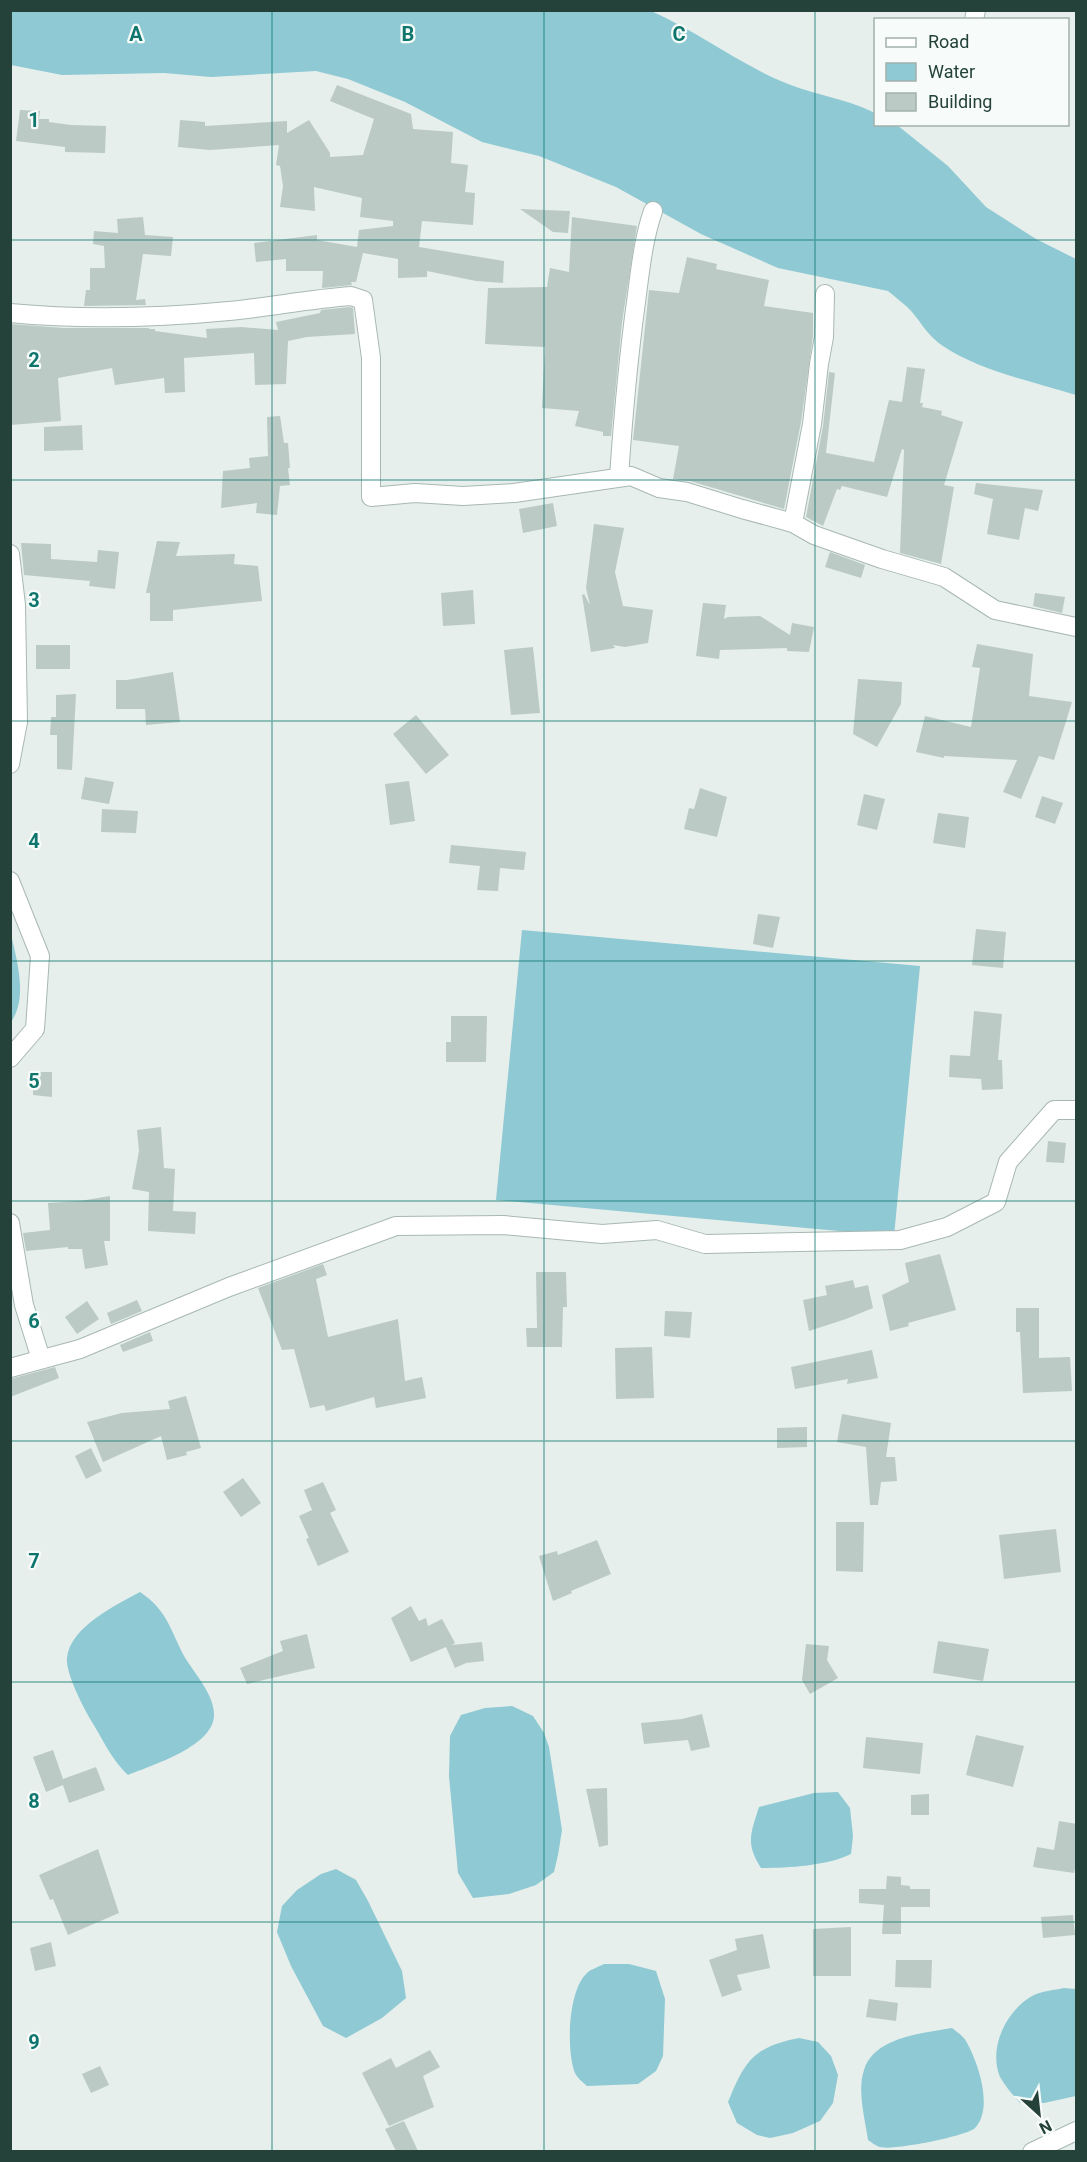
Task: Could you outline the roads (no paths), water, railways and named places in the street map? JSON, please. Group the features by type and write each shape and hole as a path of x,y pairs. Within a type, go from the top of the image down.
{"street":[{"path":"619,477 623,417 636,306 643,254 653,211"},
{"path":"793,523 812,424 824,337 825,294"},
{"path":"10,313 86,319 167,316 258,308 351,296 363,300 368,326 371,358 371,497 415,493 463,496 514,493 631,476 659,488 687,492 793,523 814,535 882,559 944,577 995,610 1077,627"},
{"path":"10,554 16,604 18,722 10,764"},
{"path":"10,881 40,956 35,1029 10,1058"},
{"path":"10,1368 80,1349 229,1287 396,1226 503,1225 602,1234 657,1230 705,1244 900,1240 947,1227 996,1202 1008,1162 1054,1110 1077,1110"},
{"path":"10,1223 24,1305 41,1359"},
{"path":"1032,2151 1077,2131"}],"water":[{"path":"10,11 651,11 776,79 874,113 874,126 898,126 948,166 986,207 1036,239 1076,259 1076,395 990,369 958,355 934,339 909,309 888,291 778,268 701,234 616,187 539,156 482,142 405,102 348,79 316,71 211,77 164,73 62,75 11,65"},
{"path":"522,930 920,966 894,1236 496,1200"},
{"path":"11,934 20,979 20,991 19,1002 11,1022"},
{"path":"140,1592 156,1606 167,1621 184,1656 207,1691 214,1713 212,1725 194,1744 181,1753 128,1775 112,1756 84,1708 72,1681 67,1658 76,1636 85,1627 107,1610"},
{"path":"512,1706 533,1716 544,1733 549,1747 562,1830 558,1855 554,1872 536,1885 509,1894 473,1898 458,1873 449,1776 450,1736 461,1715 485,1708"},
{"path":"838,1792 850,1808 853,1836 851,1854 819,1864 761,1868 751,1845 759,1807 814,1793"},
{"path":"336,1869 356,1880 368,1901 402,1971 406,1998 382,2018 346,2038 323,2026 291,1966 277,1932 282,1906 297,1890 321,1874"},
{"path":"604,1964 629,1964 656,1971 665,1999 663,2056 656,2071 638,2084 587,2086 575,2073 572,2063 570,2021 576,1993 587,1973"},
{"path":"1064,1988 1076,1989 1076,2096 1044,2103 1020,2103 1000,2077 997,2066 996,2054 1002,2031 1014,2011 1032,1996"},
{"path":"952,2028 966,2041 979,2072 984,2097 981,2119 975,2128 945,2139 899,2147 887,2148 875,2145 868,2140 862,2105 862,2078 869,2059 878,2050 901,2038"},
{"path":"799,2038 818,2042 831,2056 838,2075 833,2103 820,2121 793,2133 770,2138 757,2135 737,2123 728,2102 734,2088 746,2066 761,2051"}]}
